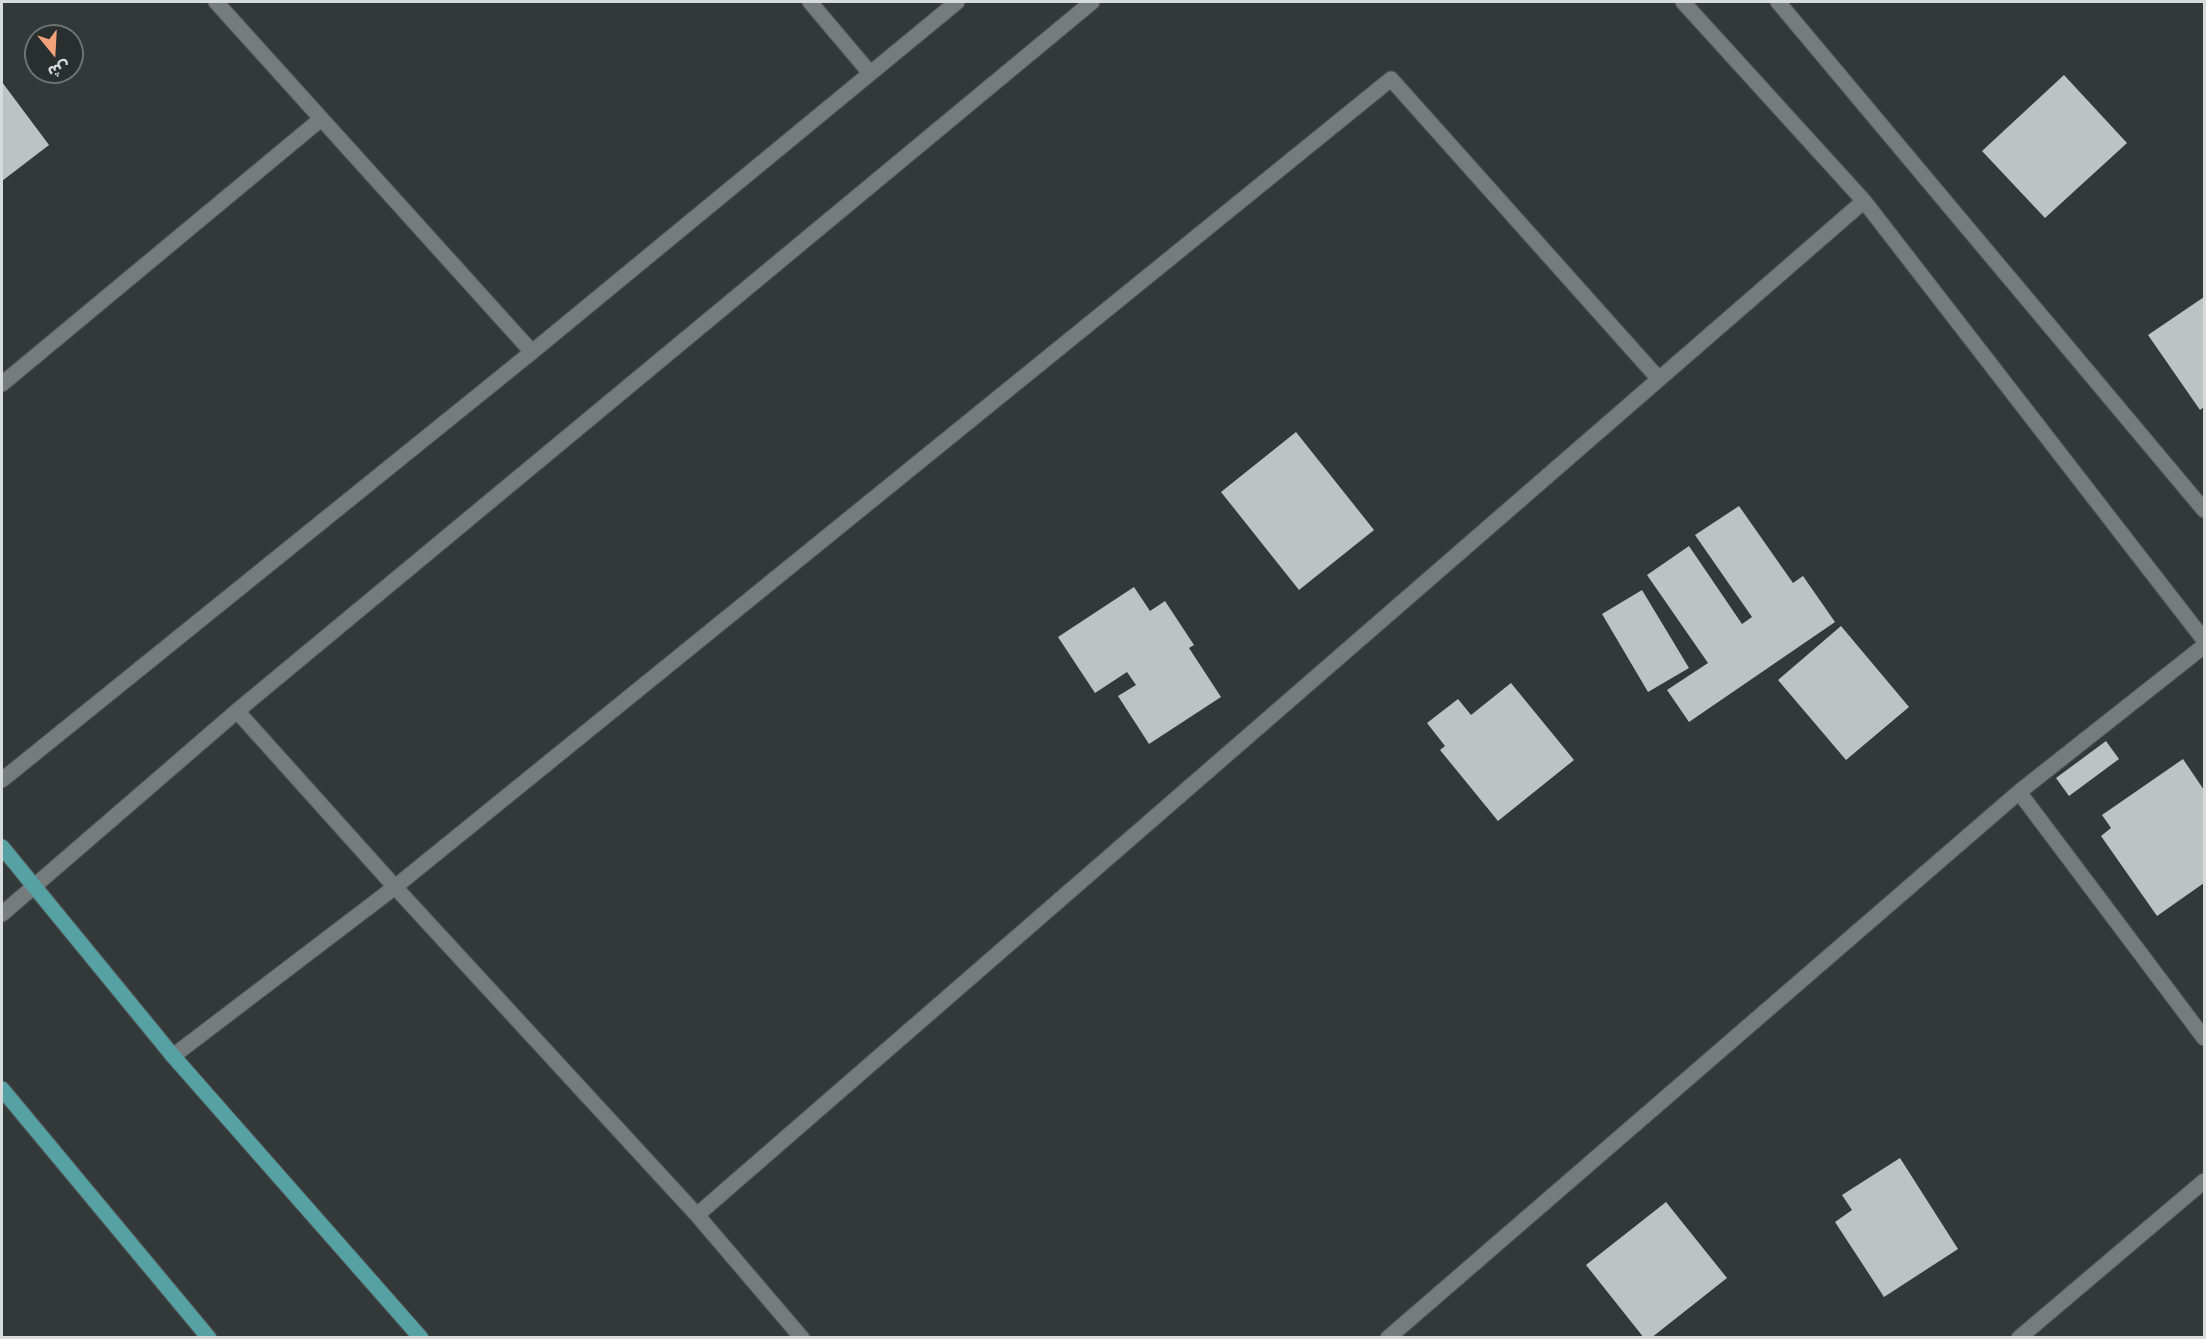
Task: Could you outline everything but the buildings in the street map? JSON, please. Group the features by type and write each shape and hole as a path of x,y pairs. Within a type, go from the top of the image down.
{"main road":[{"path":"2,847 33,888 173,1056 421,1338"},
{"path":"2,1089 209,1338"}],"street":[{"path":"216,2 532,352"},
{"path":"810,2 870,73"},
{"path":"2,780 532,352 957,2"},
{"path":"2,914 237,711 1092,2"},
{"path":"1683,2 1864,201 2205,640"},
{"path":"1778,2 2205,510"},
{"path":"173,1056 395,887 1391,79 1658,378"},
{"path":"2,384 321,119"},
{"path":"697,1215 1864,201"},
{"path":"1388,1338 2019,792 2205,646"},
{"path":"237,711 395,887 697,1215 802,1338"},
{"path":"2019,792 2205,1038"},
{"path":"2019,1338 2205,1181"}]}
